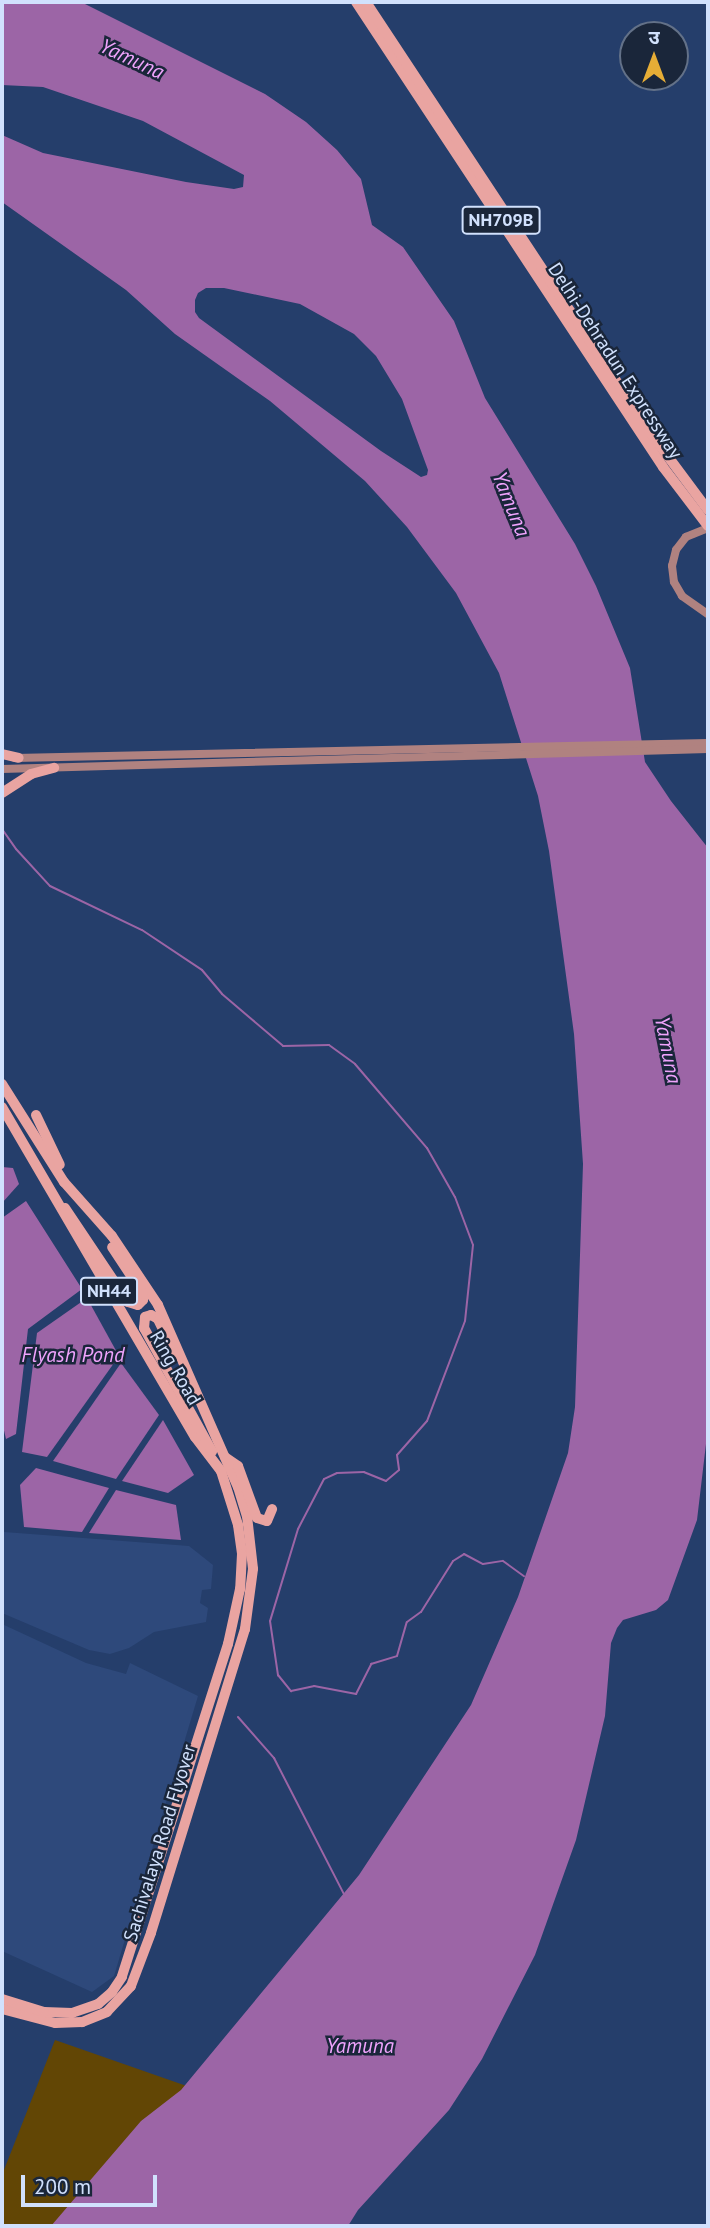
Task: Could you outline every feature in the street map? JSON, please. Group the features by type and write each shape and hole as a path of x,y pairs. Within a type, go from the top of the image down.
{"highway":[{"name":"Delhi-Dehradun Expressway","path":"356,2 708,527"},
{"name":"Delhi-Dehradun Expressway","path":"366,2 648,437 707,507"},
{"path":"2,756 20,763"},
{"path":"2,793 31,774 54,768"},
{"name":"Ring Road","path":"2,1084 64,1182 137,1270 158,1305 225,1457 247,1516 253,1569"},
{"name":"Ring Road","path":"2,1107 195,1437 221,1471 238,1525 242,1554 240,1589 232,1626"},
{"path":"36,1115 61,1167 64,1182"},
{"path":"44,1180 86,1236 128,1302 138,1305 143,1300 143,1294 108,1242 104,1227"},
{"path":"198,1393 187,1381 158,1319 153,1316 145,1317 143,1326 221,1471"},
{"path":"225,1457 238,1466 257,1518 267,1521 272,1508"},
{"name":"Sachivalaya Road Flyover","path":"2,2009 64,2024 99,2016 120,2000 131,1986 151,1933 245,1629 253,1569"},
{"name":"Sachivalaya Road Flyover","path":"2,1999 53,2013 90,2008 118,1985 139,1929 232,1626"}],"main road":[{"path":"708,527 694,531 682,541 674,555 672,571 682,596 708,614"},
{"path":"2,769 20,763 708,743"},
{"path":"20,763 54,768 386,753 708,749"}],"shaded area":[{"path":"4,1532 189,1546 213,1565 211,1589 202,1590 200,1603 208,1608 206,1622 154,1632 129,1648 110,1654 89,1650 2,1613"},
{"path":"2,1624 86,1663 126,1674 130,1663 198,1696 114,1976 92,1992 2,1951"},
{"path":"55,2040 221,2098 137,2226 2,2226 2,2175"}],"water":[{"name":"Yamuna","path":"2,2 81,2 265,94 306,122 337,150 361,179 372,225 403,247 454,321 485,398 575,544 596,586 630,668 645,762 708,848 708,1427 697,1520 668,1600 656,1610 623,1620 611,1643 605,1716 576,1840 535,1955 482,2059 449,2110 358,2210 348,2226 51,2226 141,2121 181,2090 359,1875 471,1705 518,1597 568,1453 575,1407 583,1164 574,1034 549,851 538,796 499,673 456,593 407,527 365,481 270,401 175,334 126,290 2,202 2,135 43,153 186,182 234,189 243,187 244,175 143,121 43,87 2,85","holes":["206,288 224,288 300,304 354,334 376,356 402,399 428,470 427,475 421,477 381,451 199,318 195,312 198,293"]},
{"path":"2,1167 13,1168 19,1184 2,1203"},
{"name":"Flyash Pond","path":"26,1201 82,1289 28,1329 16,1434 6,1439 2,1422 2,1218"},
{"name":"Flyash Pond","path":"87,1298 119,1356 47,1457 22,1452 37,1333"},
{"name":"Flyash Pond","path":"121,1363 159,1415 116,1479 53,1461"},
{"path":"163,1420 194,1475 168,1493 122,1481"},
{"path":"36,1468 109,1488 82,1532 24,1527 20,1485"},
{"path":"116,1490 176,1505 181,1540 89,1533"}],"waterway":[{"path":"2,829 16,849 50,886 142,930 202,970 222,994 283,1046 329,1045 355,1064 427,1148 455,1197 473,1245 465,1321 427,1421 397,1455 399,1470 386,1481 364,1472 337,1473 324,1479 298,1529 270,1621 278,1675 291,1691 314,1686 356,1694 371,1664 397,1656 407,1622 421,1612 453,1561 464,1554 483,1564 503,1561 524,1576"},
{"path":"238,1717 274,1758 345,1896"}]}
